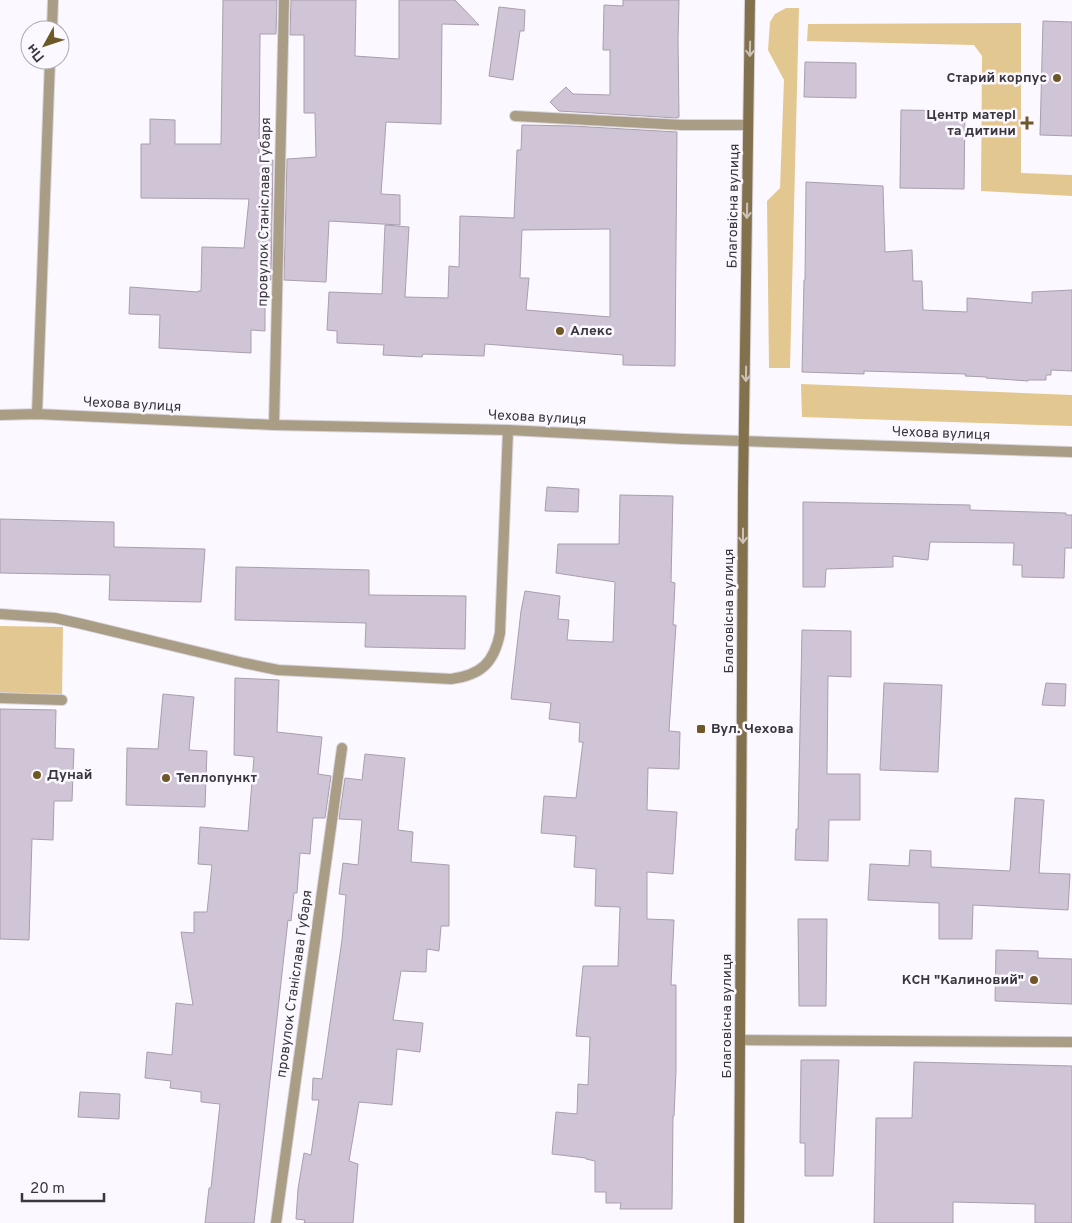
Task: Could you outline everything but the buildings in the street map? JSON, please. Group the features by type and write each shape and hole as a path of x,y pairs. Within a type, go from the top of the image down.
{"main road":[{"name":"Благовісна вулиця","path":"738,1223 744,441 750,0"}],"street":[{"path":"52,20 53,0"},
{"name":"провулок Станіслава Губаря","path":"274,425 284,0"},
{"path":"37,414 50,70"},
{"path":"516,116 682,125 748,125"},
{"name":"Чехова вулиця","path":"0,415 37,414 274,425 508,430 744,441 1072,452"},
{"path":"0,614 55,618 278,670 451,679 466,677 479,670 490,660 497,648 500,633 508,430"},
{"path":"0,698 62,700"},
{"name":"провулок Станіслава Губаря","path":"276,1223 342,748"},
{"path":"740,1040 1072,1042"}],"shaded area":[{"path":"786,8 799,8 790,368 769,368 767,201 780,188 784,80 768,50 770,22 775,14"},
{"path":"1021,23 1021,173 1072,175 1072,196 981,191 982,56 974,45 807,41 808,24"},
{"path":"801,384 1072,395 1072,426 802,417"},
{"path":"0,626 63,627 62,699 0,698"}],"place":[{"name":"Старий корпус","path":"1057,78"},
{"name":"Центр матері та дитини","path":"1027,123"},
{"name":"Алекс","path":"560,331"},
{"name":"Вул. Чехова","path":"701,729"},
{"name":"Дунай","path":"37,775"},
{"name":"Теплопункт","path":"166,778"},
{"name":"КСН \"Калиновий\"","path":"1034,980"}]}
